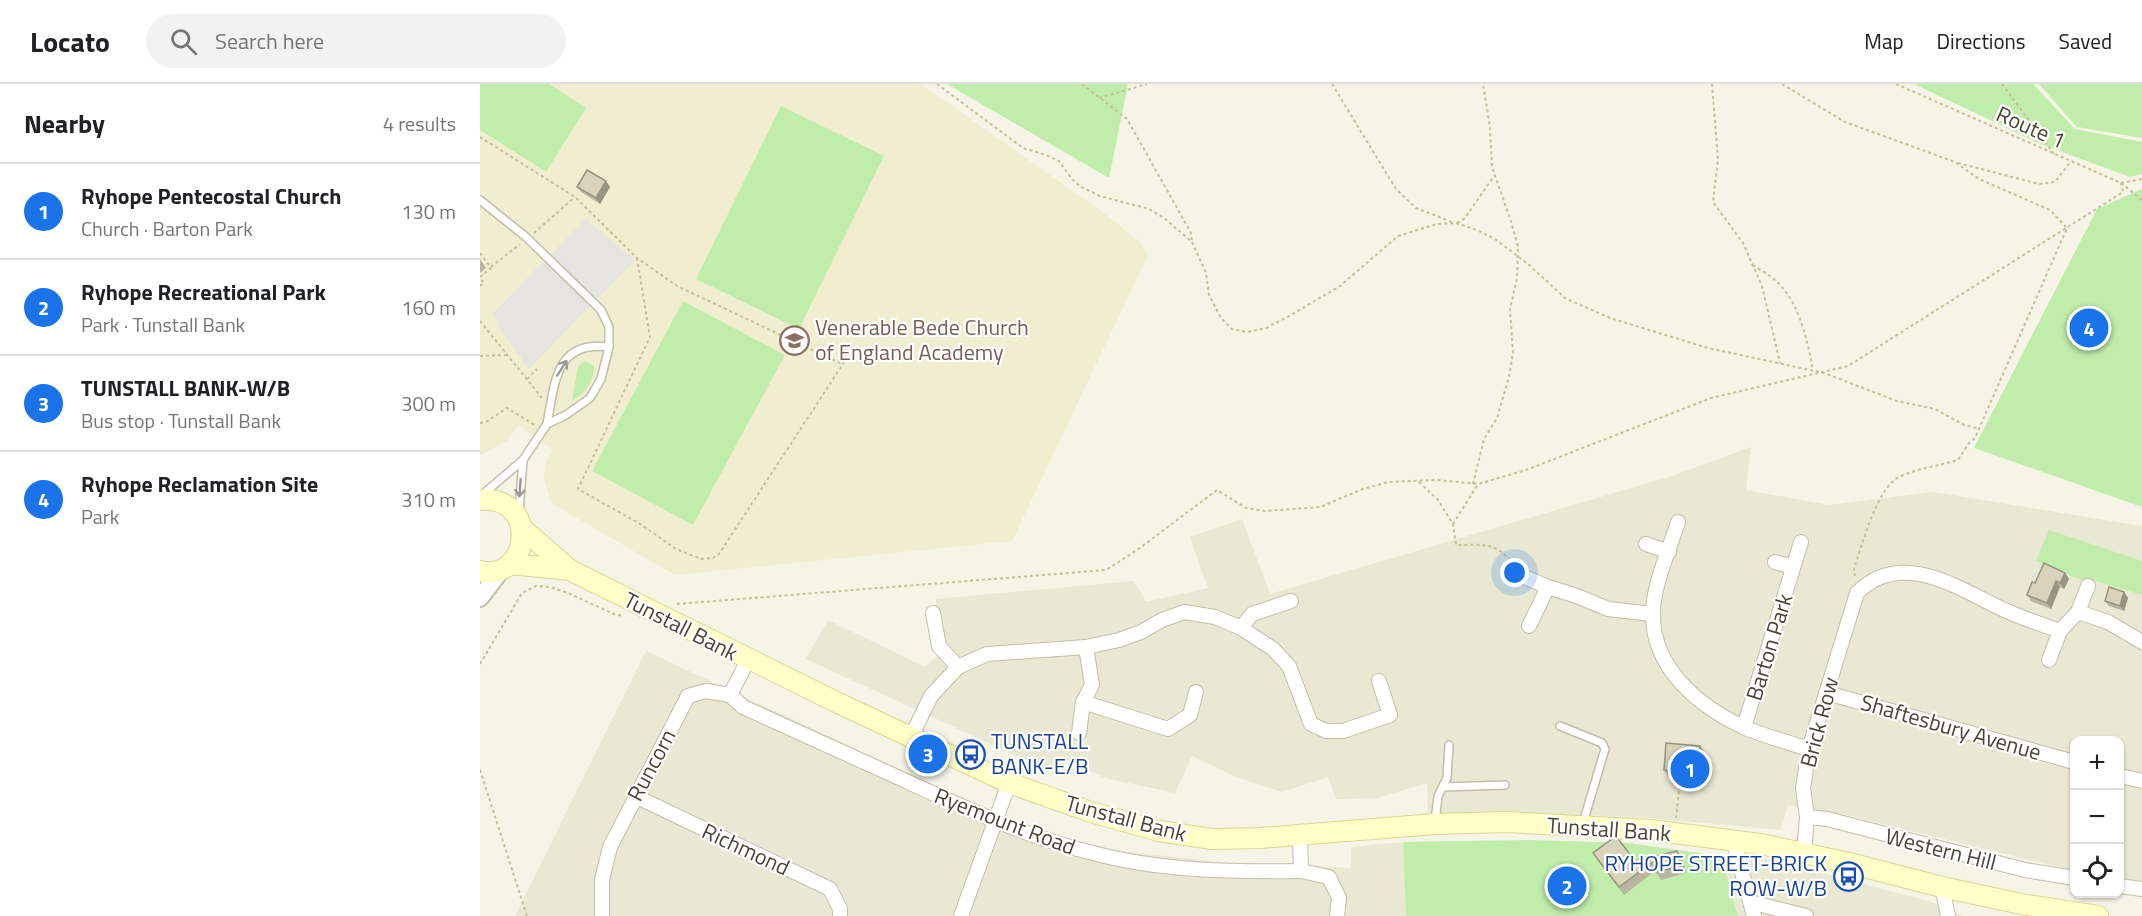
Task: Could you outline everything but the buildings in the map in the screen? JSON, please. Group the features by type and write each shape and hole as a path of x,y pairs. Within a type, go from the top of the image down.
{"main road":[{"name":"Tunstall Bank","path":"480,498 508,506 520,523 570,570 748,660 1009,783 1091,812 1159,831 1212,839 1300,836 1435,824 1506,822 1582,825 1675,833 1733,840 1804,853 2021,904 2098,916"},
{"path":"507,566 518,555 523,540 520,523"},
{"name":"Tunstall Bank","path":"480,571 486,573 507,566 570,570"}],"street":[{"name":"Barton Park","path":"1678,522 1659,579 1652,614 1659,648 1669,668 1688,693 1717,713 1744,728 1809,749"},
{"name":"Barton Park","path":"1744,728 1801,542"},
{"path":"1646,544 1669,552"},
{"name":"Barton Park","path":"1775,562 1793,567"},
{"path":"480,598 507,566"},
{"path":"1857,593 1868,583 1884,576 1909,573 1933,577 2060,631"},
{"path":"1522,576 1608,609 1652,614"},
{"path":"2049,660 2060,631 2078,612 2088,586"},
{"path":"1529,626 1548,587"},
{"name":"Brick Row","path":"1804,853 1807,817 1803,788 1809,749 1857,593"},
{"path":"1241,628 1252,614 1291,601"},
{"path":"911,737 931,696 958,667 987,654 1086,646 1119,640 1184,612 1215,617 1241,628 1273,649 1289,666 1311,724 1326,732 1343,731 1390,715 1379,681"},
{"path":"2078,612 2108,622 2142,642"},
{"path":"933,613 939,646 958,667"},
{"path":"1078,733 1083,702 1092,685 1086,646"},
{"path":"730,695 748,660"},
{"name":"Runcorn","path":"602,916 602,880 610,847 688,696 706,691 730,695"},
{"path":"1083,702 1168,729 1190,715 1196,692"},
{"name":"Shaftesbury Avenue","path":"1827,693 2070,761"},
{"name":"Ryemount Road","path":"730,695 744,707 995,822 1046,840 1095,854 1159,865 1239,872 1301,871 1329,878 1339,898 1337,916"},
{"path":"2124,777 2142,781"},
{"path":"961,916 1009,783"},
{"name":"Richmond","path":"635,796 830,889 840,909 840,916"},
{"name":"Western Hill","path":"1807,817 1827,819 2025,870 2070,877"},
{"path":"1300,836 1301,871"},
{"path":"1733,840 1754,916"},
{"path":"1942,887 1948,916"},
{"path":"2124,887 2142,890"},
{"path":"1750,902 1806,916"}],"lane":[{"path":"480,200 528,238 601,310 609,327 609,347 601,379 590,398 544,427"},
{"path":"480,498 523,459 544,427 556,375 561,366 579,348 592,345 609,347"},
{"path":"520,523 523,459"},
{"path":"1560,726 1602,742 1605,749 1582,825"},
{"path":"1435,824 1438,796 1447,778 1449,745"},
{"path":"1443,787 1505,785"}],"path":[{"path":"937,84 1023,148 1046,154 1059,161 1081,187 1100,196 1149,209 1164,218 1192,242"},
{"path":"1082,84 1127,119 1191,233 1192,242 1206,273 1209,295 1221,318 1232,329 1247,332 1266,328 1340,286 1398,236 1437,224 1456,224 1465,218 1494,176"},
{"path":"1099,98 1148,84"},
{"path":"1332,84 1396,189 1416,208 1477,230 1495,239 1518,256 1565,298 1610,318 1708,348 1824,373 1897,400 1935,409 1964,425 1980,429"},
{"path":"1473,484 1484,439 1497,418 1509,377 1513,353 1510,309 1517,278 1518,256 1511,221 1491,167 1490,127 1483,84"},
{"path":"1712,84 1718,159 1713,202 1743,243 1762,286 1780,363"},
{"path":"1782,84 1845,122 1955,162 2039,184 2055,182 2071,161"},
{"name":"Route 1","path":"1896,84 2121,183 2142,200"},
{"path":"2002,84 2055,154"},
{"path":"480,137 575,197 637,258 676,286 842,364"},
{"path":"1955,162 1979,179 2050,210 2067,228"},
{"path":"675,604 1106,570 1137,550 1216,490 1246,508 1265,511 1320,507 1363,489 1388,482 1445,480 1478,484 1526,470 1711,398 1848,366 2123,192 2121,183 2142,179"},
{"path":"1857,593 1854,568 1878,502 1896,478 1923,468 1958,460 1970,442 1976,438 2067,228"},
{"path":"480,253 491,268 480,277 484,283 480,286"},
{"path":"637,258 650,337 578,489 642,525 676,549 701,559 713,558 719,554 854,347"},
{"path":"1753,265 1776,281 1792,301 1808,342 1813,370"},
{"path":"480,321 544,400"},
{"path":"480,356 508,355"},
{"path":"527,379 537,369"},
{"path":"480,423 486,422 507,408 535,425 544,427"},
{"path":"535,425 538,417"},
{"path":"1419,482 1438,500 1453,524 1456,545 1489,545 1507,555 1522,576"},
{"path":"1453,524 1478,484"},
{"path":"480,664 522,592 536,586 549,587 624,616"},
{"path":"480,770 527,916"},
{"path":"1675,833 1680,782"}],"shaded area":[{"name":"Venerable Bede Church of England Academy","path":"480,84 921,84 1101,211 1139,241 1148,255 1012,541 675,575 556,506 550,500 544,477 546,462 552,450 519,425 507,441 480,455"},
{"path":"586,219 635,260 529,369 497,325 499,321 492,314"},
{"path":"1751,447 1746,490 1829,505 1933,492 2142,526 2142,881 2124,879 2124,736 2070,736 2070,870 1851,816 1788,805 1781,830 1589,815 1428,815 1427,783 1377,798 1336,799 1328,777 1282,792 1236,777 1192,756 1175,793 1105,778 1065,759 1058,775 806,659 828,620 925,667 937,656 936,599 1134,581 1146,602 1208,588 1190,537 1242,519 1270,594 1672,476"},
{"path":"646,651 1026,828 1103,849 1220,862 1351,868 1351,847 1403,842 1406,916 515,916"},
{"path":"1721,856 1756,856 1932,902 1963,916 1738,916"}],"green space":[{"path":"480,84 549,84 586,108 546,172 480,130"},
{"path":"947,84 1128,84 1109,178"},
{"path":"1914,84 2033,84 2075,129 2142,142 2142,174 2130,177 2038,143"},
{"path":"2039,84 2142,84 2142,138 2077,127"},
{"path":"781,106 884,156 799,329 696,279"},
{"path":"2142,189 2142,507 1974,448 2097,209"},
{"path":"683,301 785,355 693,525 592,471"},
{"path":"585,361 594,366 593,376 581,395 572,401 578,366"},
{"path":"2049,530 2142,561 2142,595 2096,581 2079,579 2036,561"},
{"path":"1530,840 1628,843 1721,856 1738,916 1406,916 1403,842"}],"place":[{"name":"Ryhope Reclamation Site","path":"2089,328"},
{"name":"Venerable Bede Church of England Academy","path":"794,340"},
{"name":"TUNSTALL BANK-W/B","path":"928,754"},
{"name":"TUNSTALL BANK-E/B","path":"970,754"},
{"name":"Ryhope Pentecostal Church","path":"1690,769"},
{"name":"RYHOPE STREET-BRICK ROW-W/B","path":"1848,876"},
{"name":"Ryhope Recreational Park","path":"1567,886"}]}
